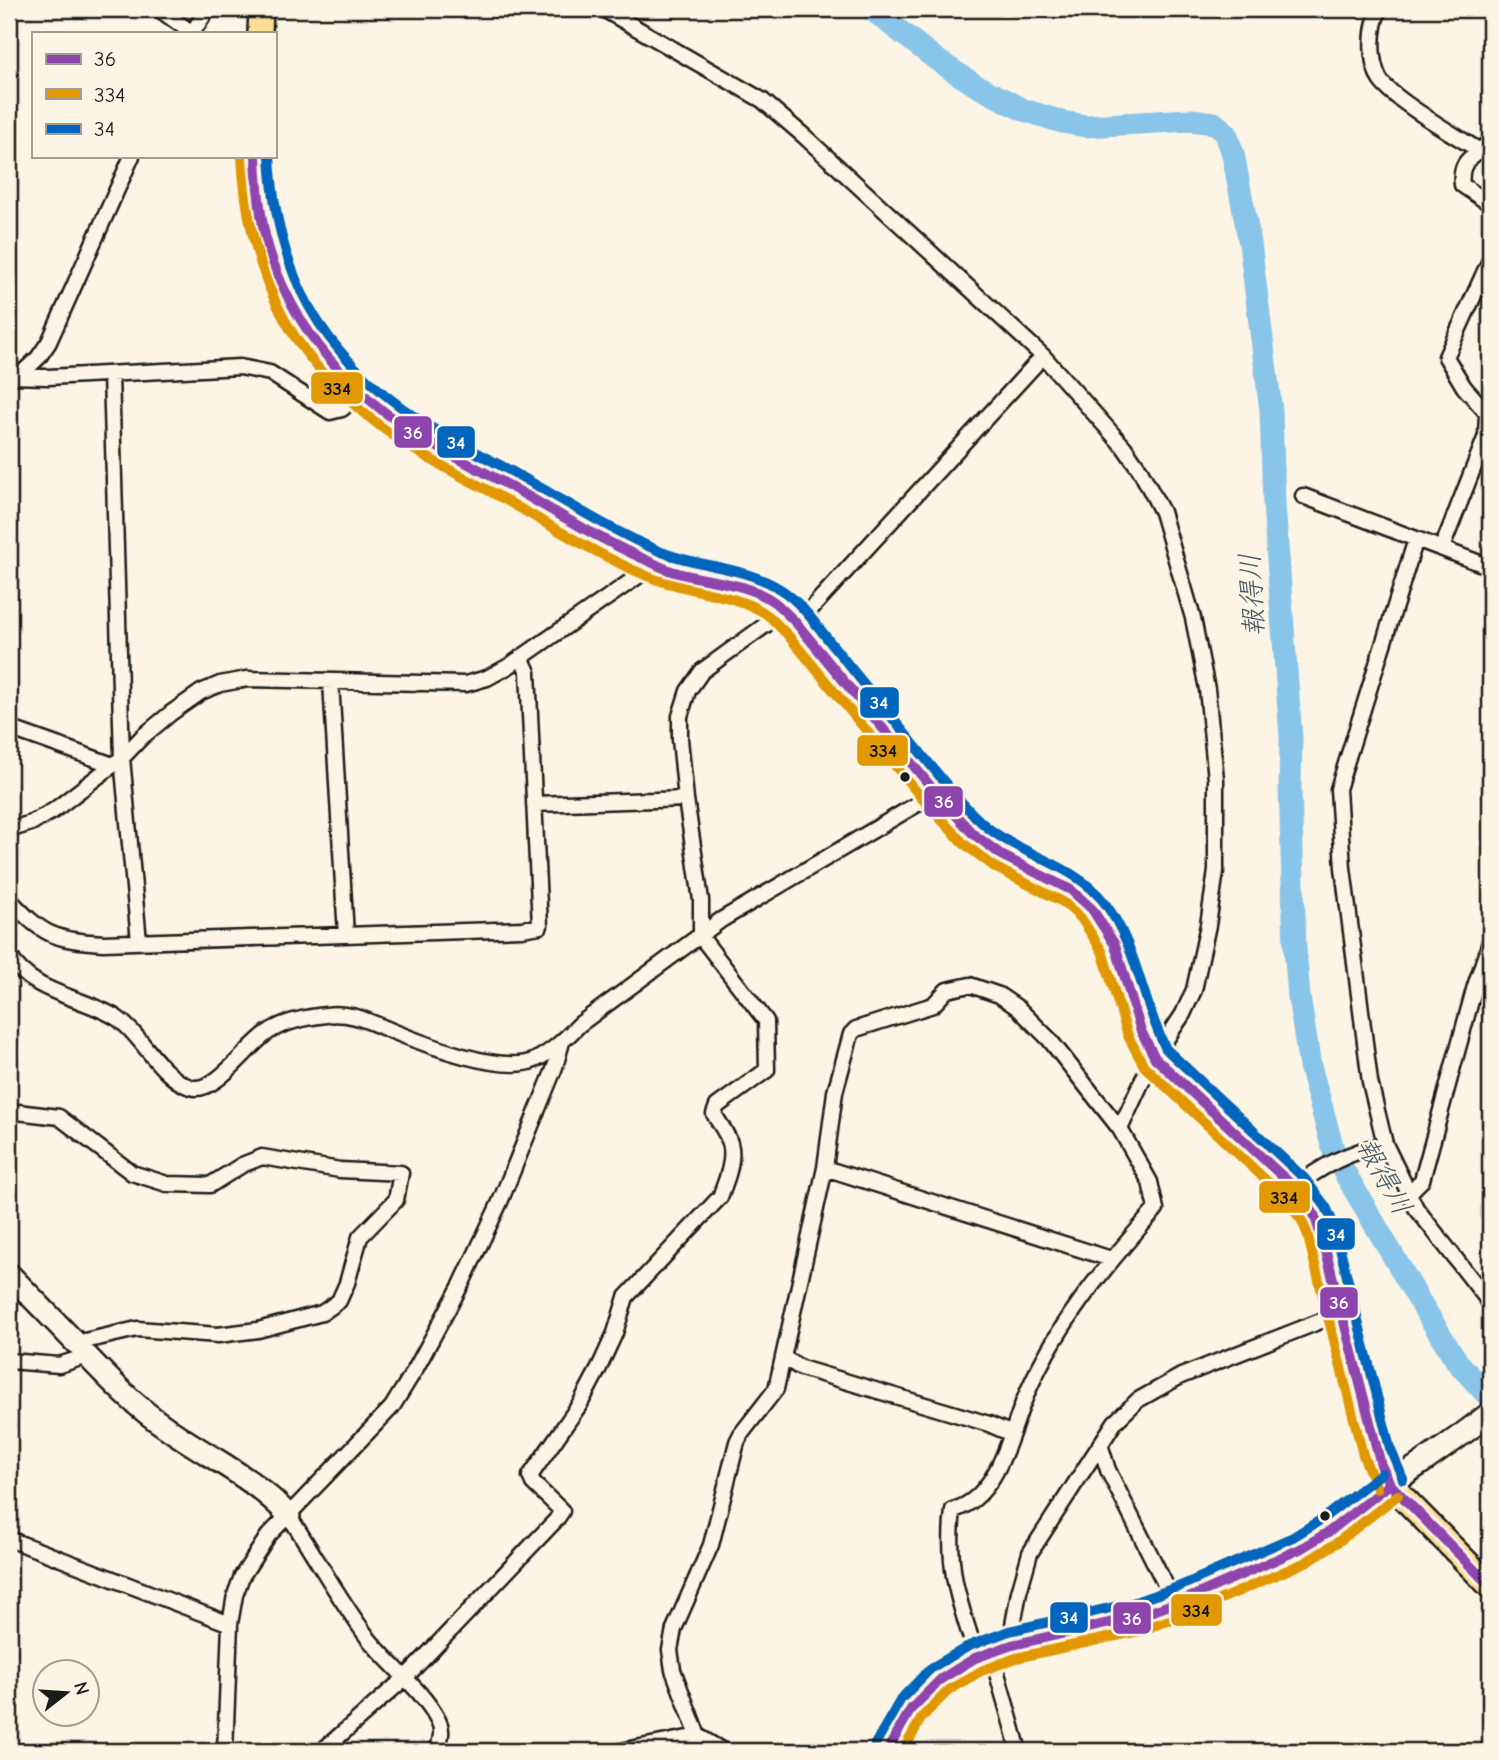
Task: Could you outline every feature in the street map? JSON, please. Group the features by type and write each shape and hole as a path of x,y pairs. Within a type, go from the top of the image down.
{"main road":[{"path":"260,32 261,9"},
{"path":"256,158 260,217 282,287 296,314 324,354 360,393 416,435 650,562 677,573 745,588 773,601 791,618 957,817 989,847 1070,890 1092,909 1115,946 1141,1031 1155,1058 1295,1188 1314,1214 1320,1228 1377,1452 1390,1484 1490,1586"},
{"path":"9,1274 145,1412 183,1440 257,1486 289,1516"},
{"path":"887,1751 901,1722 925,1692 945,1674 984,1655 1015,1645 1141,1615 1175,1604 1270,1564 1311,1543 1483,1419"}],"street":[{"path":"159,9 191,32"},
{"path":"193,32 208,9"},
{"path":"603,9 729,80 778,112 1044,356 1124,447 1162,513 1193,618 1207,689 1216,779 1216,871 1194,990 1183,1014 1155,1058 1121,1129"},
{"path":"1379,9 1372,54 1380,80 1410,106 1485,146 1466,160 1461,172 1462,185 1490,204"},
{"path":"15,375 38,358 49,342 131,158"},
{"path":"1442,548 1486,436 1486,413 1464,387 1446,357 1490,260"},
{"path":"322,1751 405,1678 562,1511 533,1483 530,1476 580,1404 614,1334 626,1297 720,1197 727,1178 731,1153 730,1142 714,1114 717,1106 767,1069 766,1021 701,937 701,900 680,739 680,716 688,691 702,671 791,618 1044,356"},
{"path":"15,375 111,374 240,367 270,373 330,412 342,409 360,393"},
{"path":"111,374 117,762 139,941"},
{"path":"1303,496 1490,567"},
{"path":"1416,538 1338,789 1355,970 1381,1145 1416,1208 1490,1303"},
{"path":"9,830 31,823 53,811 117,762 171,713 211,687 247,679 466,684 487,678 521,657 647,570 650,562"},
{"path":"9,899 32,924 50,935 83,942 522,929 540,926 528,672 521,657"},
{"path":"331,682 346,935"},
{"path":"9,728 117,762"},
{"path":"9,955 28,978 118,1019 162,1065 190,1087 205,1086 218,1079 271,1030 326,1015 358,1016 420,1041 500,1065 521,1065 536,1060 562,1042 580,1024 721,920 936,793"},
{"path":"534,804 686,799"},
{"path":"1409,1193 1422,1180 1475,986 1490,942"},
{"path":"723,1751 698,1736 673,1670 670,1650 674,1629 711,1545 737,1442 776,1389 825,1168 830,1115 851,1034 856,1029 933,1005 947,989 970,985 999,995 1018,1008 1049,1039 1121,1129 1150,1182 1156,1209 1111,1259 1073,1312 1038,1369 1001,1462 977,1497 967,1506 953,1510 951,1551 955,1590 984,1655 1019,1751"},
{"path":"225,1751 230,1624 235,1595 242,1576 268,1536 392,1407 416,1368 462,1283 500,1202 555,1067 562,1042"},
{"path":"9,1111 59,1117 132,1173 167,1184 210,1185 242,1165 262,1157 340,1170 401,1173 396,1200 359,1237 347,1283 339,1301 322,1313 258,1330 218,1335 137,1329 82,1350 59,1365 9,1362"},
{"path":"1295,1188 1310,1174 1323,1167 1381,1145"},
{"path":"825,1168 1111,1259"},
{"path":"1015,1645 1013,1625 1030,1553 1115,1422 1138,1400 1170,1382 1341,1313"},
{"path":"784,1358 801,1368 989,1424 1012,1434"},
{"path":"1100,1444 1108,1470 1175,1604"},
{"path":"289,1516 345,1607 371,1642 405,1678 440,1722 442,1733 437,1751"},
{"path":"9,1539 230,1624"},
{"path":"620,1751 698,1736"}],"waterway":[{"name":"報得川","path":"871,9 937,60 975,85 1024,110 1062,122 1086,126 1191,120 1214,123 1226,133 1233,154 1250,243 1271,411 1274,504 1291,738 1295,948 1299,997 1310,1066 1335,1156 1458,1363 1490,1398"}],"transit line":[{"name":"334","path":"242,158 246,202 255,244 267,283 284,319 306,353 332,384 364,413 426,457 610,559 661,581 736,600 766,614 787,634 925,802 963,843 996,868 1063,902 1081,918 1102,951 1128,1036 1144,1066 1284,1197 1302,1221 1363,1455 1377,1489"},
{"name":"36","path":"256,158 265,235 286,294 319,346 361,392 411,431 616,546 671,571 740,586 774,602 797,624 972,833 1003,856 1071,890 1092,909 1115,945 1141,1031 1155,1058 1295,1188 1314,1214 1381,1465 1390,1484 1490,1586"},
{"name":"34","path":"270,158 274,198 282,237 293,273 309,307 329,338 354,367 383,394 440,433 640,542 674,556 766,581 789,595 812,619 973,815 1011,843 1077,878 1104,902 1125,937 1166,1049 1305,1179 1326,1207 1334,1225 1390,1448 1403,1479"},
{"name":"34","path":"875,1744 901,1699 931,1668 969,1646 1009,1631 1132,1603 1178,1587 1293,1537 1322,1519 1382,1473"},
{"name":"36","path":"887,1751 911,1709 941,1679 975,1658 1012,1645 1136,1617 1184,1600 1300,1549 1330,1531 1390,1484"},
{"name":"334","path":"903,1751 922,1717 949,1690 981,1671 1016,1658 1139,1631 1189,1613 1306,1562 1338,1542 1398,1495"}]}
